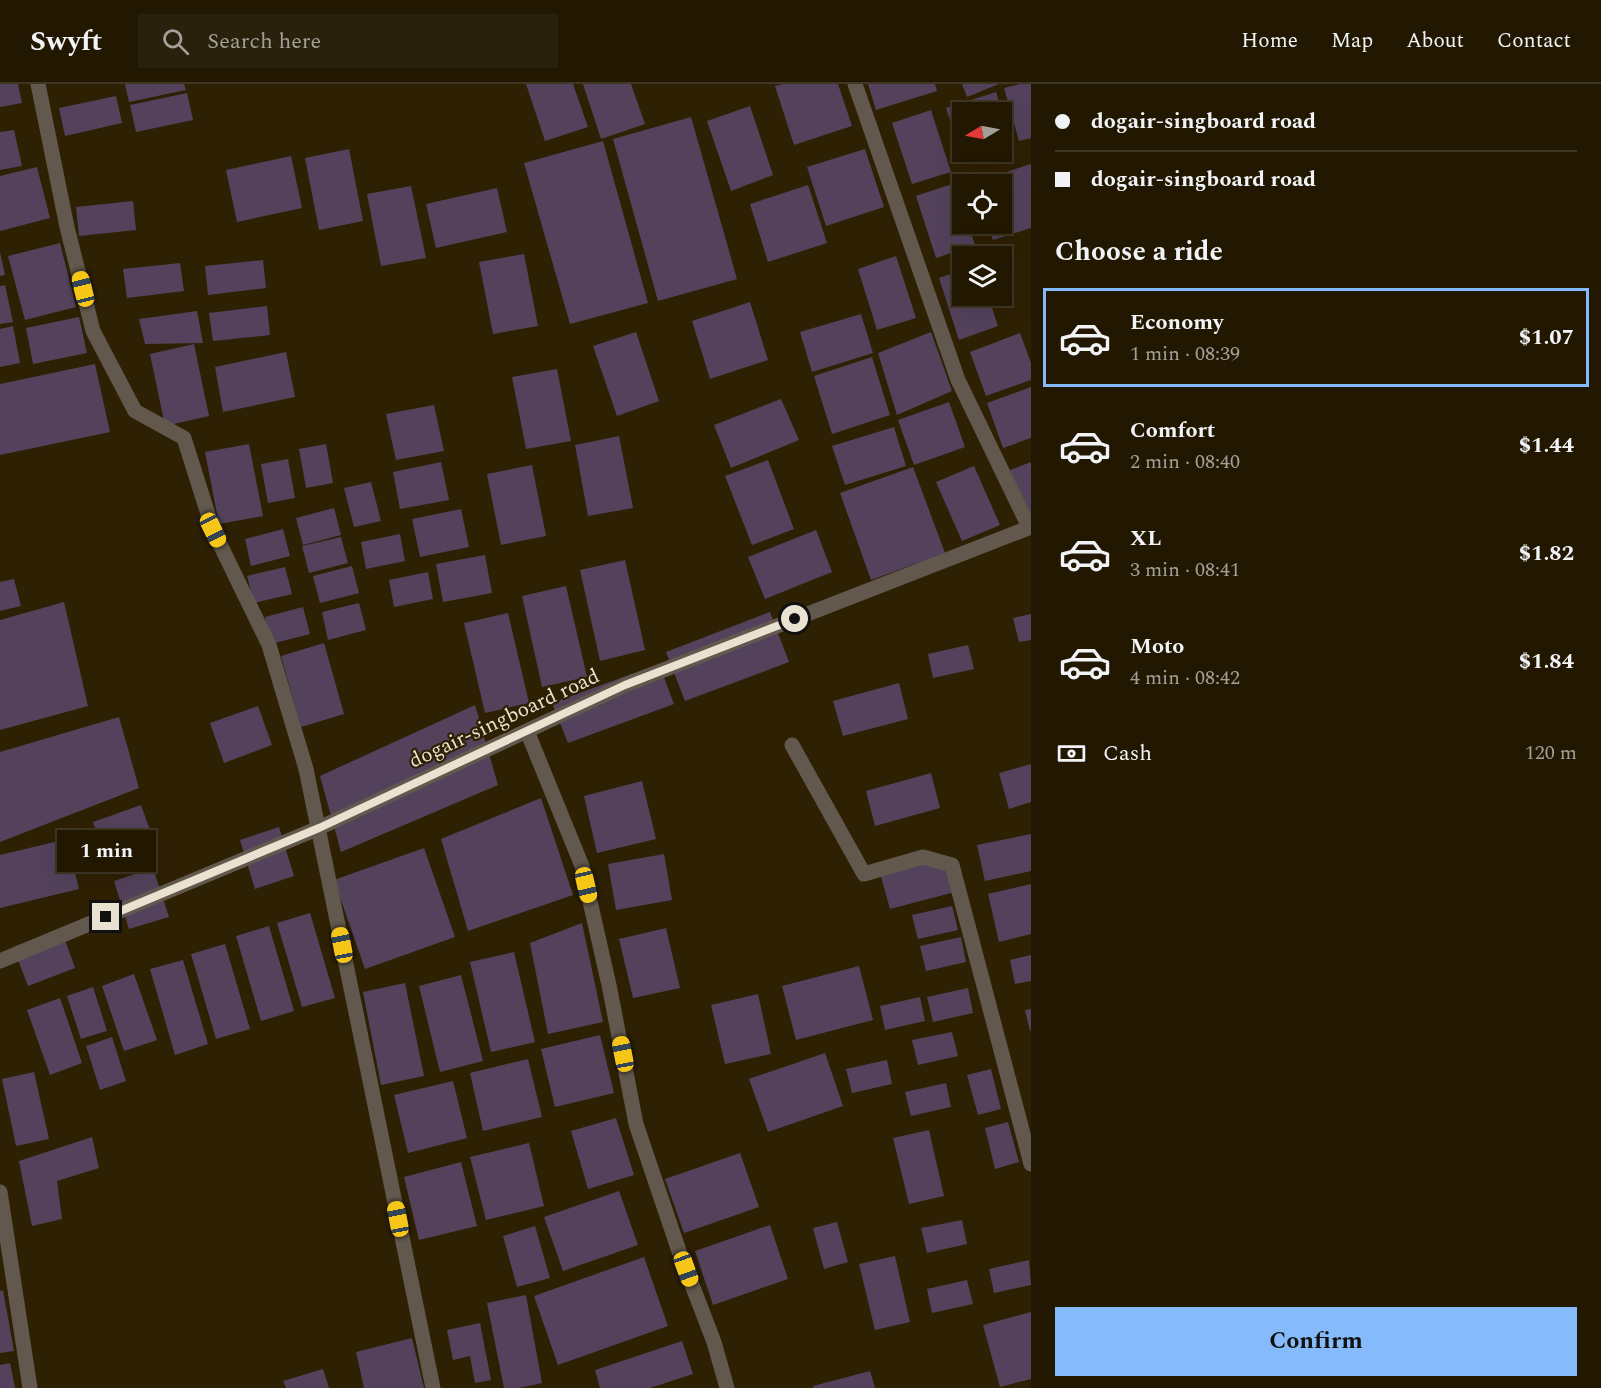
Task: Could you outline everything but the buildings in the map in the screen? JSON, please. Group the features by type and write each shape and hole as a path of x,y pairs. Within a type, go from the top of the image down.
{"street":[{"path":"38,84 67,227 93,331 135,411 184,438 213,530 269,645 306,769 364,1062 433,1388"},
{"path":"855,84 958,380 1030,527"},
{"name":"dogair-singboard road","path":"0,961 319,828 625,685 1030,527"},
{"path":"527,731 582,866 609,985 636,1124 679,1251 714,1342 727,1388"},
{"path":"792,745 864,874 923,857 952,865 1031,1164"},
{"path":"0,1192 30,1388"}],"route":[{"path":"106,917 319,828 625,685 795,619"}]}
